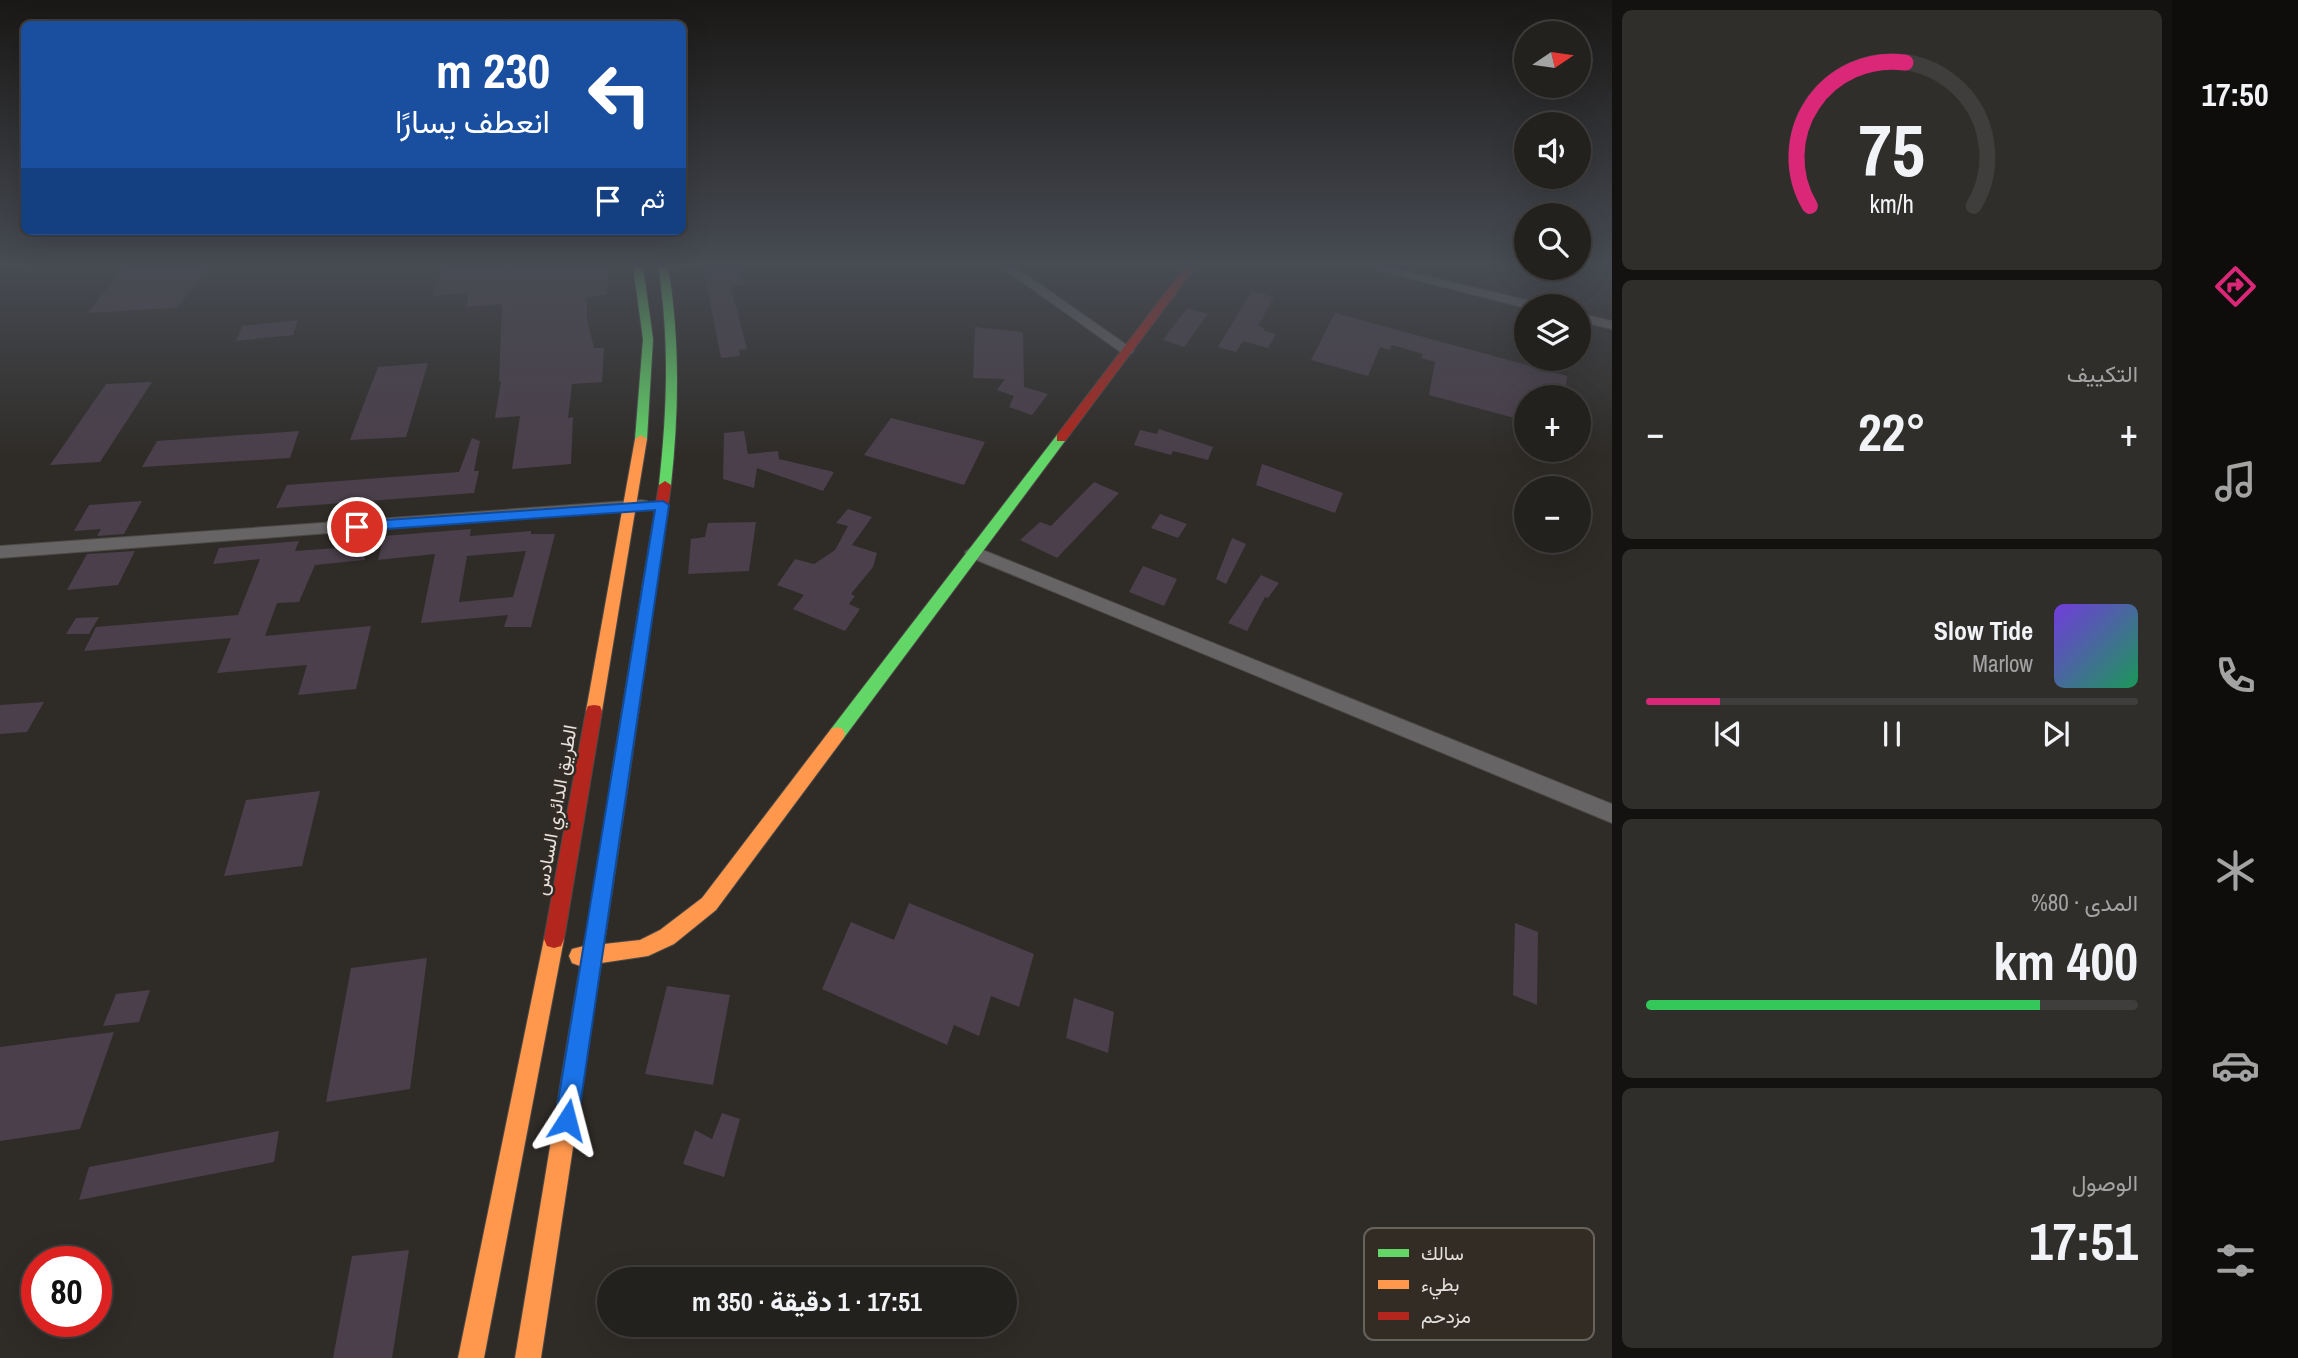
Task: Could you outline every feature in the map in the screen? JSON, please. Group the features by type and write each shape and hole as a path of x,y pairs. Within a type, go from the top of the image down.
{"main road":[{"name":"الطريق الدائري السادس","path":"471,1358 550,960 631,506 645,408 647,329"},
{"path":"528,1358 663,505 672,422 672,329"},
{"path":"550,960 641,949 667,937 709,904 1143,329"},
{"path":"647,358 674,356"}],"street":[{"path":"1097,329 1127,350"},
{"path":"0,552 663,505"},
{"path":"973,552 1612,814"}],"building":[{"path":"241,329 295,329 293,335 236,341"},
{"path":"501,329 590,329 594,348 604,348 602,382 572,384 568,418 573,417 571,464 512,469 520,416 495,418"},
{"path":"715,329 742,329 747,349 739,350 740,356 721,358"},
{"path":"975,329 1023,332 1024,387 1048,394 1032,415 1009,407 1014,396 997,390 1005,379 973,378"},
{"path":"1171,329 1197,329 1184,347 1163,340"},
{"path":"1229,329 1264,329 1276,334 1268,348 1243,341 1236,352 1218,347"},
{"path":"1327,329 1395,329 1514,362 1514,371 1549,371 1567,376 1566,385 1514,385 1514,418 1429,395 1435,362 1421,358 1423,354 1392,345 1390,350 1380,347 1368,376 1311,360"},
{"path":"428,363 406,437 350,440 378,367"},
{"path":"152,382 100,462 50,465 106,384"},
{"path":"891,418 985,442 964,485 864,455"},
{"path":"1159,429 1213,447 1208,460 1173,451 1171,455 1134,445 1140,430 1157,434"},
{"path":"299,431 290,458 142,467 157,441"},
{"path":"744,431 748,454 778,451 779,459 834,472 823,491 757,468 754,488 723,479 724,433"},
{"path":"472,438 480,441 474,471 479,471 474,493 276,508 287,485 459,472"},
{"path":"1262,464 1343,493 1335,513 1256,485"},
{"path":"1094,482 1119,493 1057,558 1020,540 1040,522 1051,526"},
{"path":"142,501 124,534 97,536 101,529 74,531 89,505"},
{"path":"848,509 872,517 852,545 877,553 873,567 851,594 855,596 849,604 860,609 845,631 793,609 804,595 777,585 795,559 814,564 835,550 848,526 836,523"},
{"path":"1160,514 1187,524 1178,538 1151,528"},
{"path":"756,522 749,571 688,574 691,539 705,537 708,523"},
{"path":"471,529 470,536 531,531 531,534 555,534 531,627 504,627 508,615 421,623 435,554 378,560 384,536","holes":["526,551 513,597 459,602 467,556"]},
{"path":"1232,538 1246,544 1226,584 1216,579"},
{"path":"299,541 295,551 364,546 365,560 315,565 299,602 277,603 265,636 371,626 356,689 298,695 307,665 217,673 231,638 84,651 96,627 238,615 260,559 213,564 219,548"},
{"path":"135,551 118,585 67,590 87,554"},
{"path":"1143,566 1177,579 1164,606 1129,592"},
{"path":"1261,575 1279,583 1268,598 1265,597 1247,631 1228,623"},
{"path":"99,617 89,634 66,634 76,618"},
{"path":"44,702 27,732 0,734 0,705"},
{"path":"320,791 302,866 224,876 246,800"},
{"path":"909,903 1034,954 1019,1007 991,996 979,1036 954,1025 947,1045 822,989 851,922 894,940"},
{"path":"1515,923 1538,932 1537,1005 1513,995"},
{"path":"427,958 410,1089 326,1102 351,968"},
{"path":"667,986 730,995 713,1085 645,1074"},
{"path":"150,990 139,1022 103,1026 116,994"},
{"path":"1074,998 1114,1012 1108,1053 1066,1038"},
{"path":"114,1032 80,1129 0,1141 0,1047"},
{"path":"722,1113 740,1119 724,1177 683,1164 695,1130 712,1139"},
{"path":"279,1131 274,1162 79,1200 89,1167"},
{"path":"409,1250 392,1358 333,1358 352,1256"}],"traffic: fast":[{"path":"641,439 645,408 647,329"},
{"path":"665,485 673,375 671,329"},
{"path":"837,734 1061,438"}],"traffic: slow":[{"path":"594,711 641,439"},
{"path":"579,956 641,949 667,937 709,904 837,734"},
{"path":"528,1358 620,778"},
{"path":"471,1358 554,939"}],"traffic: jam":[{"path":"1061,438 1143,329"},
{"path":"620,778 665,485"},
{"path":"554,939 594,711"}],"route":[{"path":"357,527 663,505 567,1120"}]}
